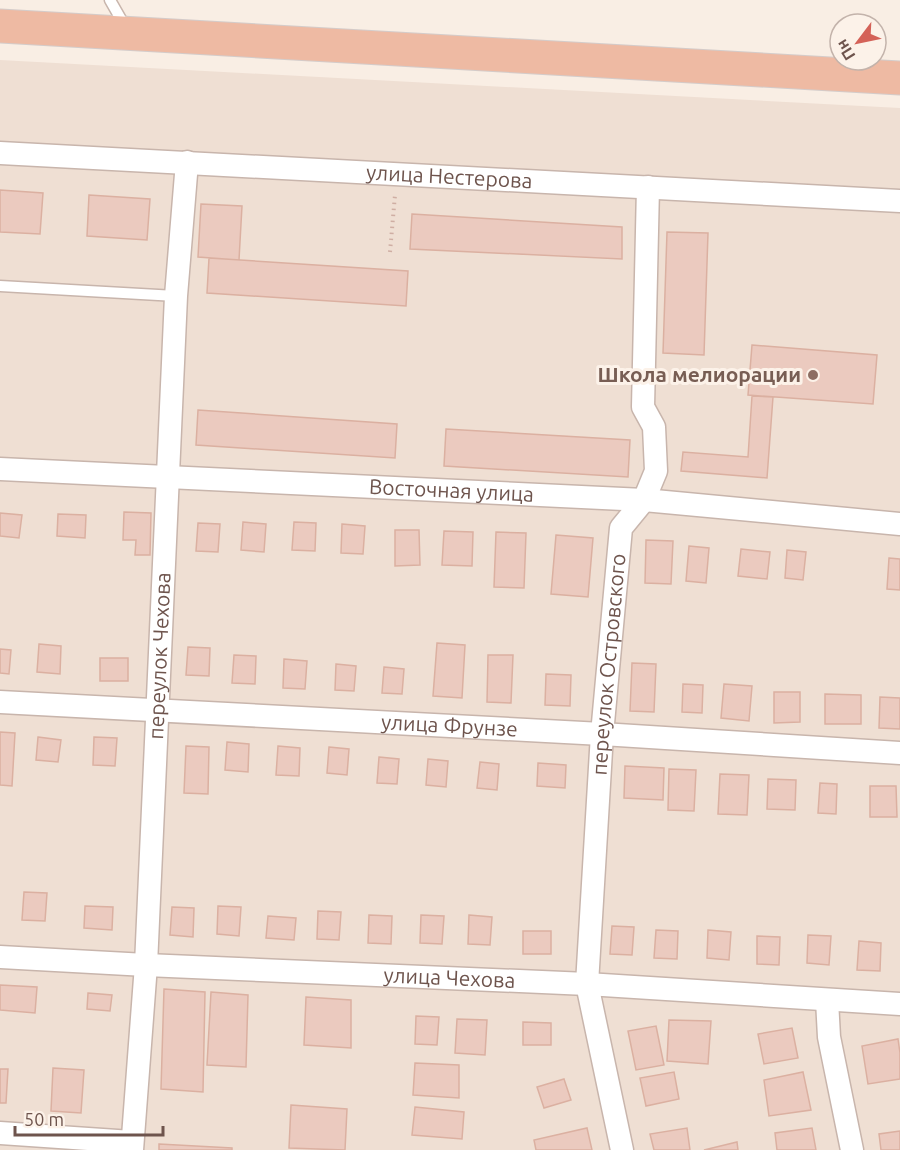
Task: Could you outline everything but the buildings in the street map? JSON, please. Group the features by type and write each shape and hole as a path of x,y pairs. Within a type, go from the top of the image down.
{"highway":[{"path":"0,26 900,78"}],"street":[{"name":"улица Нестерова","path":"0,153 900,201"},
{"name":"переулок Чехова","path":"132,1146 146,965 176,296 187,162"},
{"name":"переулок Островского","path":"622,1150 587,984 603,735 621,528 644,500 656,471 654,427 643,407 648,187"},
{"name":"Восточная улица","path":"0,469 644,500 900,524"},
{"name":"улица Фрунзе","path":"0,702 900,753"},
{"name":"улица Чехова","path":"0,957 587,984 900,1004"},
{"path":"827,1000 829,1036 852,1150"},
{"path":"0,1133 132,1146"}],"lane":[{"path":"110,0 129,33"},
{"path":"0,286 176,296"}],"path":[{"path":"390,252 397,173"}],"shaded area":[{"path":"0,60 900,108 900,1150 0,1150"}],"place":[{"name":"Школа мелиорации","path":"813,375"}]}
